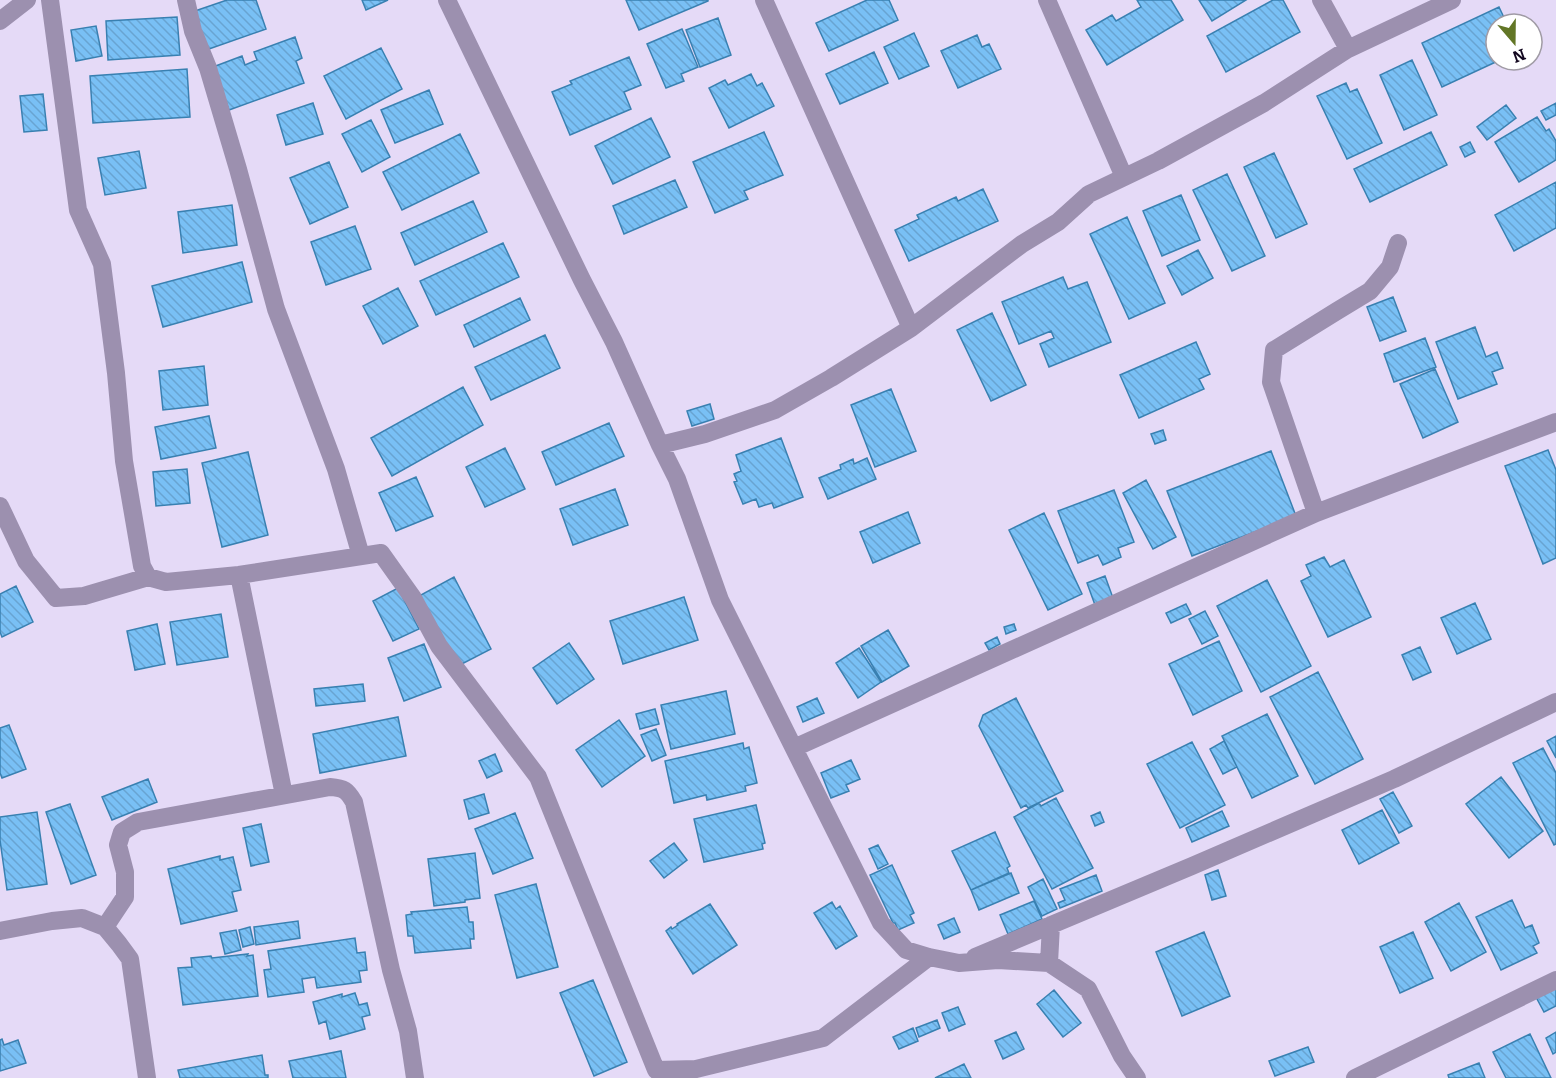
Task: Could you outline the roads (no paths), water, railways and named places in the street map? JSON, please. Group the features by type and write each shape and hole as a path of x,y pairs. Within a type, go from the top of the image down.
{"street":[{"path":"0,21 27,0"},
{"path":"50,0 78,210 102,264 116,373 124,461 142,566 148,577"},
{"path":"186,0 193,31 208,68 232,147 276,309 336,468 361,556"},
{"path":"447,0 614,342 677,479 720,600 881,923 906,950 929,957 959,963 998,960 1050,963 1088,989 1122,1056 1137,1078"},
{"path":"764,0 911,328"},
{"path":"1047,0 1124,177"},
{"path":"1321,0 1348,49"},
{"path":"660,444 705,434 775,410 911,328 1022,244 1058,222 1089,194 1158,161 1264,103 1348,49 1452,0"},
{"path":"1316,513 1271,382 1274,350 1370,291 1390,267 1398,243"},
{"path":"794,748 1316,513 1556,422"},
{"path":"0,506 26,561 56,598 84,597 148,577 166,582 239,575 381,553 413,598 439,646 538,777 656,1070 696,1068 822,1038 929,957"},
{"path":"239,575 284,795"},
{"path":"959,963 1394,779 1556,702"},
{"path":"105,927 125,897 125,872 118,845 122,832 138,822 330,787 347,791 354,802 391,970 408,1031 415,1078"},
{"path":"0,932 52,921 82,918 105,927 130,960 147,1078"},
{"path":"1050,963 1051,925"},
{"path":"1355,1078 1556,980"}]}
